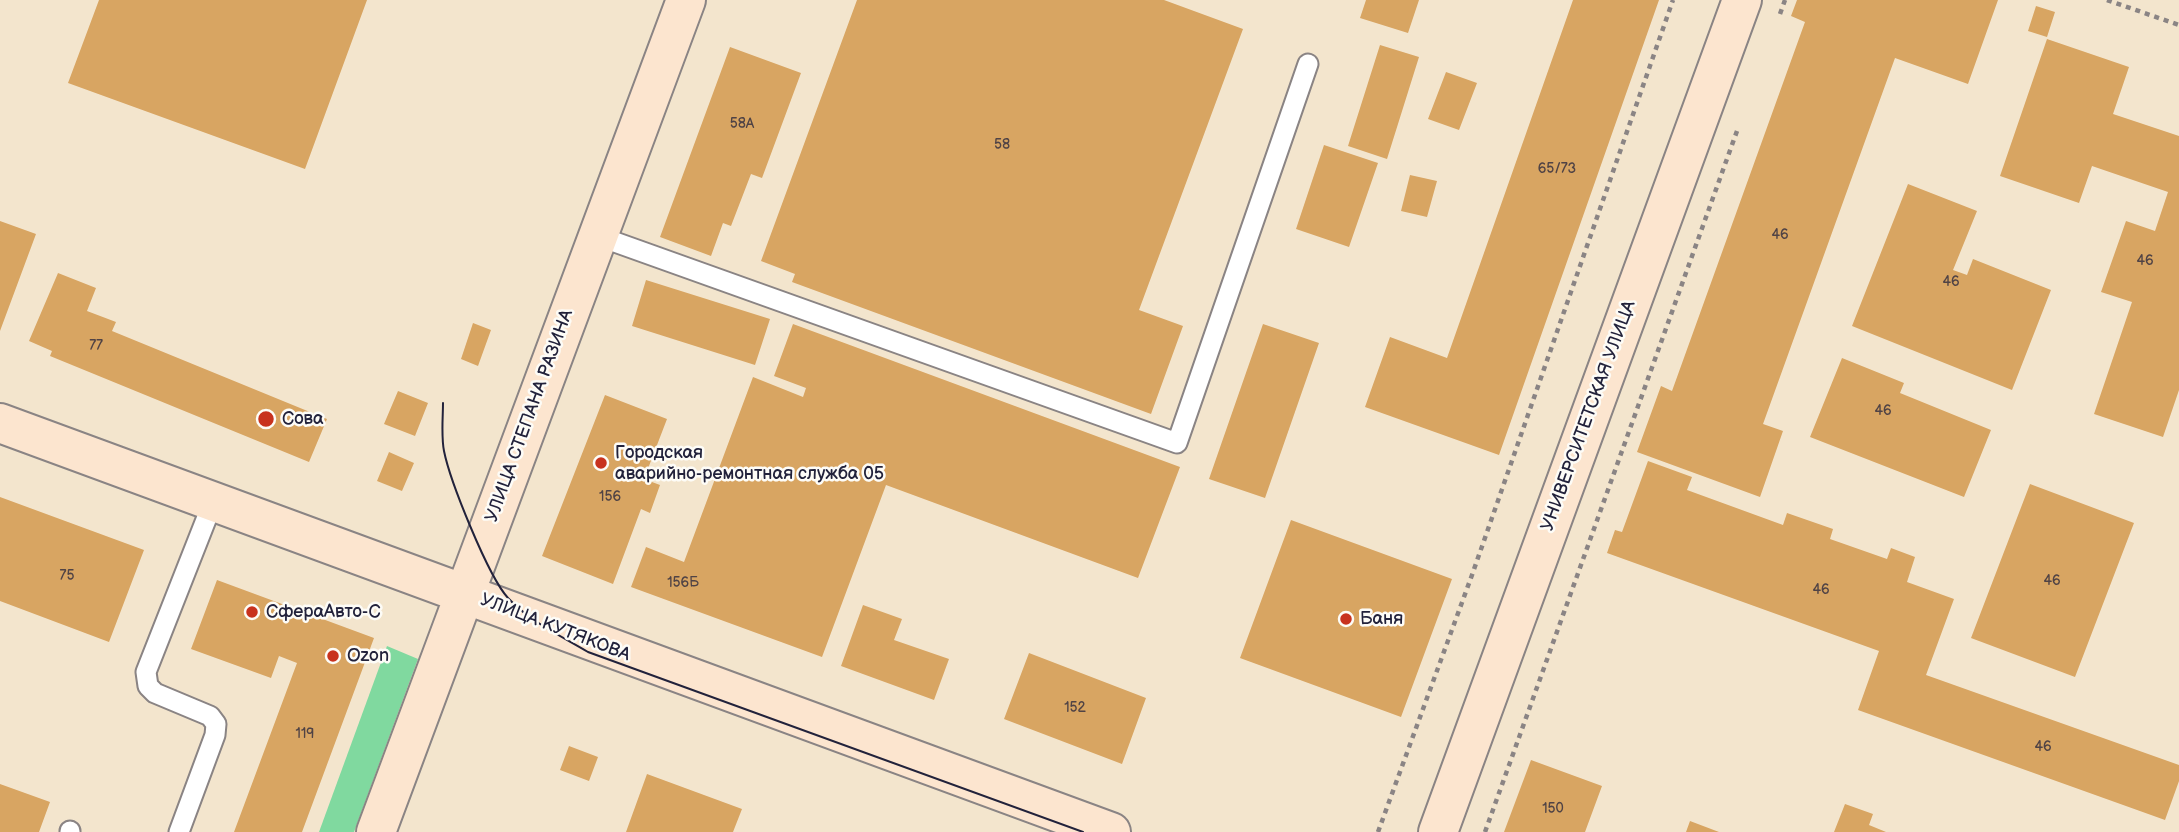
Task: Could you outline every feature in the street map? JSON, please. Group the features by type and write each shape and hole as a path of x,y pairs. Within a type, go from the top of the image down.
{"street":[{"name":"УЛИЦА СТЕПАНА РАЗИНА","path":"376,832 686,0"},
{"name":"УНИВЕРСИТЕТСКАЯ УЛИЦА","path":"1438,832 1742,0"},
{"name":"УЛИЦА КУТЯКОВА","path":"0,423 465,593 541,625 1111,832"}],"lane":[{"path":"598,236 1177,443 1308,64"},
{"path":"179,832 215,736 216,724 210,716 155,693 148,686 146,672 213,502"}],"path":[{"path":"1378,832 1472,575 1673,0"},
{"path":"1775,26 1785,0"},
{"path":"2107,0 2179,25"},
{"path":"1485,832 1738,130"}],"green space":[{"path":"387,646 418,659 354,832 319,832"}],"building":[{"path":"99,0 367,0 305,169 68,83"},
{"path":"857,0 1164,0 1243,29 1139,310 1183,326 1151,414 792,282 795,274 761,261"},
{"path":"1366,0 1419,0 1408,33 1360,18"},
{"path":"1573,0 1659,0 1499,455 1365,407 1390,337 1447,358"},
{"path":"1797,0 1998,0 1968,84 1895,58 1763,424 1783,431 1760,497 1637,452 1661,386 1672,391 1805,22 1791,16"},
{"path":"2036,6 2055,12 2047,37 2028,31"},
{"path":"2047,39 2129,67 2113,114 2179,136 2179,390 2163,437 2094,414 2132,302 2101,292 2126,221 2155,231 2168,192 2092,166 2079,203 2000,176"},
{"path":"1380,45 1419,57 1387,159 1348,146"},
{"path":"730,47 801,73 762,178 751,174 731,226 723,223 711,256 660,237"},
{"path":"1446,72 1477,83 1459,130 1428,119"},
{"path":"1324,145 1378,163 1349,247 1296,229"},
{"path":"1410,175 1437,181 1427,217 1401,211"},
{"path":"1908,184 1977,211 1953,270 1967,275 1973,259 2051,290 2012,390 1852,326"},
{"path":"0,221 36,234 0,331"},
{"path":"58,273 96,288 87,311 116,322 112,331 327,419 309,462 50,356 52,351 29,341"},
{"path":"646,280 770,319 755,365 632,326"},
{"path":"473,323 491,330 478,366 461,359"},
{"path":"793,324 1180,467 1138,578 886,485 822,657 631,587 646,547 684,562 753,377 803,397 806,388 774,376"},
{"path":"1263,324 1319,343 1265,498 1209,479"},
{"path":"1842,358 1904,383 1900,393 1991,430 1964,497 1810,437"},
{"path":"398,391 428,403 415,436 384,424"},
{"path":"605,395 667,419 644,479 660,485 650,513 641,509 613,584 542,556"},
{"path":"389,452 414,463 402,491 377,481"},
{"path":"1648,461 1692,477 1687,490 1783,525 1787,513 1833,529 1830,539 1887,559 1891,548 1915,557 1907,582 1954,599 1926,675 2179,765 2179,781 2165,820 1858,710 1879,651 1607,553 1615,530 1622,532"},
{"path":"2030,484 2134,523 2075,677 1971,638"},
{"path":"0,497 144,550 109,642 0,601"},
{"name":"Баня","path":"1291,520 1452,579 1401,717 1240,658"},
{"path":"217,580 374,638 302,832 234,832 297,663 279,656 271,678 191,649"},
{"path":"863,605 902,619 894,640 949,659 934,700 841,666"},
{"path":"1029,653 1146,698 1122,764 1004,719"},
{"path":"569,746 598,757 589,781 560,770"},
{"path":"1531,760 1602,786 1585,832 1504,832"},
{"path":"647,774 742,809 733,832 626,832"},
{"path":"0,784 50,802 39,832 0,832"},
{"path":"1845,804 1873,814 1869,825 1886,832 1834,832"},
{"path":"1690,821 1719,832 1686,832"}],"tram line":[{"path":"443,403 444,451 471,528 500,587 516,606 535,621 588,652 1083,832"}],"place":[{"name":"Сова","path":"266,419"},
{"name":"Городская аварийно-ремонтная служба 05","path":"601,463"},
{"name":"СфераАвто-С","path":"252,612"},
{"name":"Баня","path":"1346,619"},
{"name":"Ozon","path":"333,656"}]}
